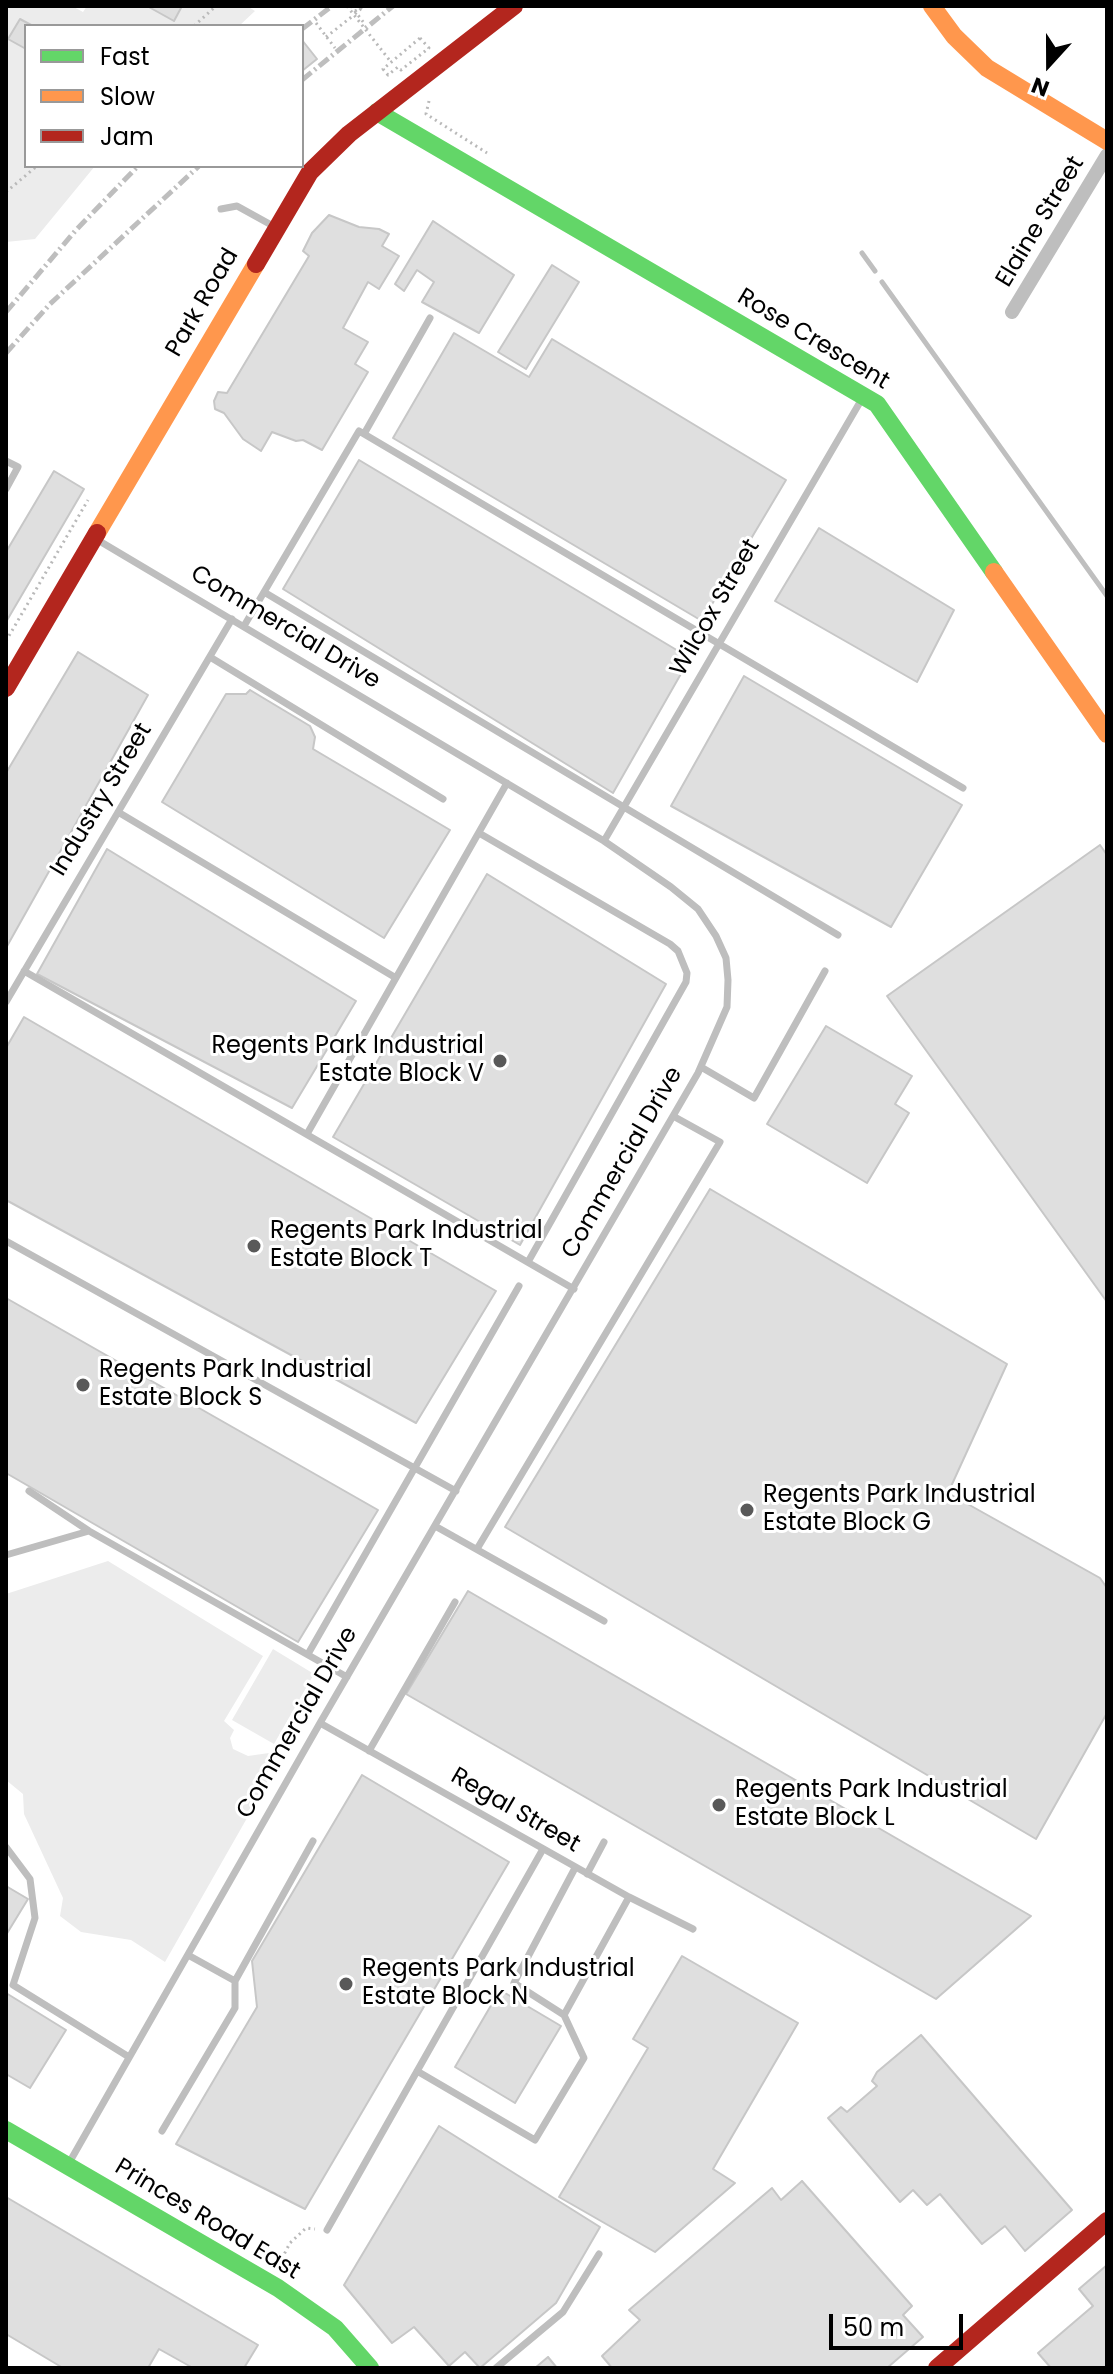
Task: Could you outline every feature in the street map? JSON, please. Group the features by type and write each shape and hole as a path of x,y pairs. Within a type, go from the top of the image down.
{"street":[{"name":"Park Road","path":"6,688 310,172 329,151 514,6"},
{"path":"932,6 954,36 987,68 1107,141"},
{"name":"Rose Crescent","path":"377,112 864,395 887,415 1107,734"},
{"name":"Elaine Street","path":"1012,312 1107,155"},
{"name":"Princes Road East","path":"6,2130 278,2288 335,2328 370,2368"},
{"path":"937,2368 1107,2221"}],"lane":[{"path":"221,209 237,206 275,227"},
{"path":"364,434 430,318"},
{"name":"Wilcox Street","path":"604,841 864,395"},
{"path":"244,626 359,431 963,788"},
{"path":"6,461 18,467 6,489"},
{"name":"Commercial Drive","path":"68,2166 320,1723 701,1067 727,1007 726,958 698,909 604,841 94,538"},
{"path":"264,592 838,935"},
{"name":"Industry Street","path":"6,1002 232,619"},
{"path":"210,657 443,799"},
{"path":"307,1134 507,783"},
{"path":"118,812 396,978"},
{"path":"479,833 670,944 678,951 687,973 686,982 528,1262"},
{"path":"24,971 574,1289"},
{"path":"701,1067 754,1098 825,971"},
{"path":"477,1549 720,1142 673,1116"},
{"path":"7,1243 456,1491"},
{"path":"308,1654 519,1286"},
{"path":"29,1491 89,1531 347,1677"},
{"path":"435,1526 604,1621"},
{"path":"6,1555 89,1531"},
{"path":"369,1751 455,1602"},
{"name":"Regal Street","path":"320,1723 575,1868 693,1929"},
{"path":"162,2131 235,2008 235,1981 313,1841"},
{"path":"587,1874 604,1842"},
{"path":"6,1847 13,1851 30,1879 35,1918 13,1985 129,2057"},
{"path":"327,2230 543,1849"},
{"path":"417,2071 535,2140 584,2058 564,2015 514,1983 575,1868"},
{"path":"564,2015 629,1897"},
{"path":"188,1955 235,1981"},
{"path":"496,2368 563,2312 599,2254"}],"path":[{"path":"196,24 216,6"},
{"path":"349,6 391,62"},
{"path":"326,37 364,6"},
{"path":"354,13 364,23"},
{"path":"316,23 335,48"},
{"path":"401,70 398,67 388,75 383,69 420,38"},
{"path":"429,101 426,114 488,150 477,170"},
{"path":"6,192 35,168"},
{"path":"6,641 88,500"},
{"path":"279,2264 290,2243 306,2228 327,2230"}],"shaded area":[{"path":"6,6 72,6 83,12 87,6 247,6 255,11 241,24 24,24 24,168 93,168 35,239 6,242"},
{"path":"108,1561 263,1656 224,1721 234,1730 230,1738 233,1749 248,1756 269,1753 267,1783 165,1962 131,1940 81,1932 60,1916 63,1898 24,1814 23,1794 6,1780 6,1594"},
{"path":"273,1649 314,1674 274,1744 232,1720"}],"building":[{"path":"147,6 182,6 174,21"},
{"path":"20,19 29,24 24,24 24,48 8,39"},
{"path":"304,43 317,59 304,69"},
{"path":"329,215 389,234 382,246 399,256 379,289 368,282 343,328 368,342 355,364 368,372 322,450 303,440 296,441 272,432 261,451 243,439 224,413 215,409 214,401 218,392 227,393 309,256 303,251 312,233"},
{"path":"433,221 514,275 479,333 422,302 434,282 417,270 404,291 395,284"},
{"path":"552,265 579,282 526,369 498,352"},
{"path":"454,333 529,377 552,339 786,480 702,621 393,438"},
{"path":"359,460 690,658 613,793 283,589"},
{"path":"54,471 84,489 6,622 6,552"},
{"path":"819,528 954,610 917,682 775,601"},
{"path":"78,652 148,695 6,948 6,773"},
{"path":"744,676 962,805 891,927 671,806"},
{"path":"250,690 310,726 315,737 313,749 450,830 384,938 162,802 226,694 246,694"},
{"path":"1100,845 1107,855 1107,1302 887,996"},
{"path":"107,849 356,1001 292,1108 37,974"},
{"name":"Regents Park Industrial Estate Block V","path":"487,874 666,984 520,1245 333,1137"},
{"name":"Regents Park Industrial Estate Block T","path":"24,1017 496,1291 416,1423 6,1200 6,1048"},
{"path":"826,1026 912,1076 895,1104 909,1113 867,1183 767,1124"},
{"name":"Regents Park Industrial Estate Block G","path":"710,1189 1007,1364 948,1493 1100,1578 1107,1588 1107,1713 1036,1839 505,1527"},
{"name":"Regents Park Industrial Estate Block S","path":"6,1298 378,1510 298,1642 6,1473"},
{"name":"Regents Park Industrial Estate Block L","path":"468,1591 1031,1916 936,1999 406,1694"},
{"name":"Regents Park Industrial Estate Block N","path":"362,1775 509,1862 305,2209 176,2144 257,2007 252,1961"},
{"path":"6,1886 28,1899 6,1935"},
{"path":"682,1956 798,2023 713,2169 735,2183 655,2252 559,2197 648,2048 633,2039"},
{"path":"500,1990 561,2026 515,2103 455,2067"},
{"path":"6,1993 66,2030 30,2088 6,2074"},
{"path":"921,2035 1072,2210 1025,2251 1005,2226 982,2244 940,2194 927,2205 913,2190 900,2202 828,2118 841,2107 847,2112 877,2086 872,2081 877,2072"},
{"path":"439,2126 600,2227 556,2303 480,2368 465,2352 449,2366 414,2327 392,2343 344,2285"},
{"path":"802,2181 912,2306 903,2315 923,2337 887,2368 612,2368 602,2356 640,2320 629,2310 772,2188 781,2200"},
{"path":"6,2197 258,2345 244,2368 193,2368 159,2349 148,2368 63,2368 6,2334"},
{"path":"1107,2265 1107,2368 1051,2368 1038,2353 1093,2306 1079,2289"},
{"path":"548,2357 557,2368 535,2368"}],"waterway":[{"path":"862,253 875,271"},
{"path":"882,282 1107,596"}],"railway":[{"path":"304,27 332,6"},
{"path":"304,78 393,6"},
{"path":"6,312 76,230 136,168"},
{"path":"6,353 50,304 197,168"}],"traffic: fast":[{"path":"377,112 877,404 994,572"},
{"path":"6,2130 278,2288 335,2328 370,2368"}],"traffic: slow":[{"path":"932,6 954,36 987,68 1107,141"},
{"path":"97,533 256,264"},
{"path":"994,572 1107,734"}],"traffic: jam":[{"path":"256,264 310,172 349,134 514,6"},
{"path":"6,688 97,533"},
{"path":"937,2368 1107,2221"}],"place":[{"name":"Regents Park Industrial Estate Block V","path":"500,1061"},
{"name":"Regents Park Industrial Estate Block T","path":"254,1246"},
{"name":"Regents Park Industrial Estate Block S","path":"83,1385"},
{"name":"Regents Park Industrial Estate Block G","path":"747,1510"},
{"name":"Regents Park Industrial Estate Block L","path":"719,1805"},
{"name":"Regents Park Industrial Estate Block N","path":"346,1984"}]}
